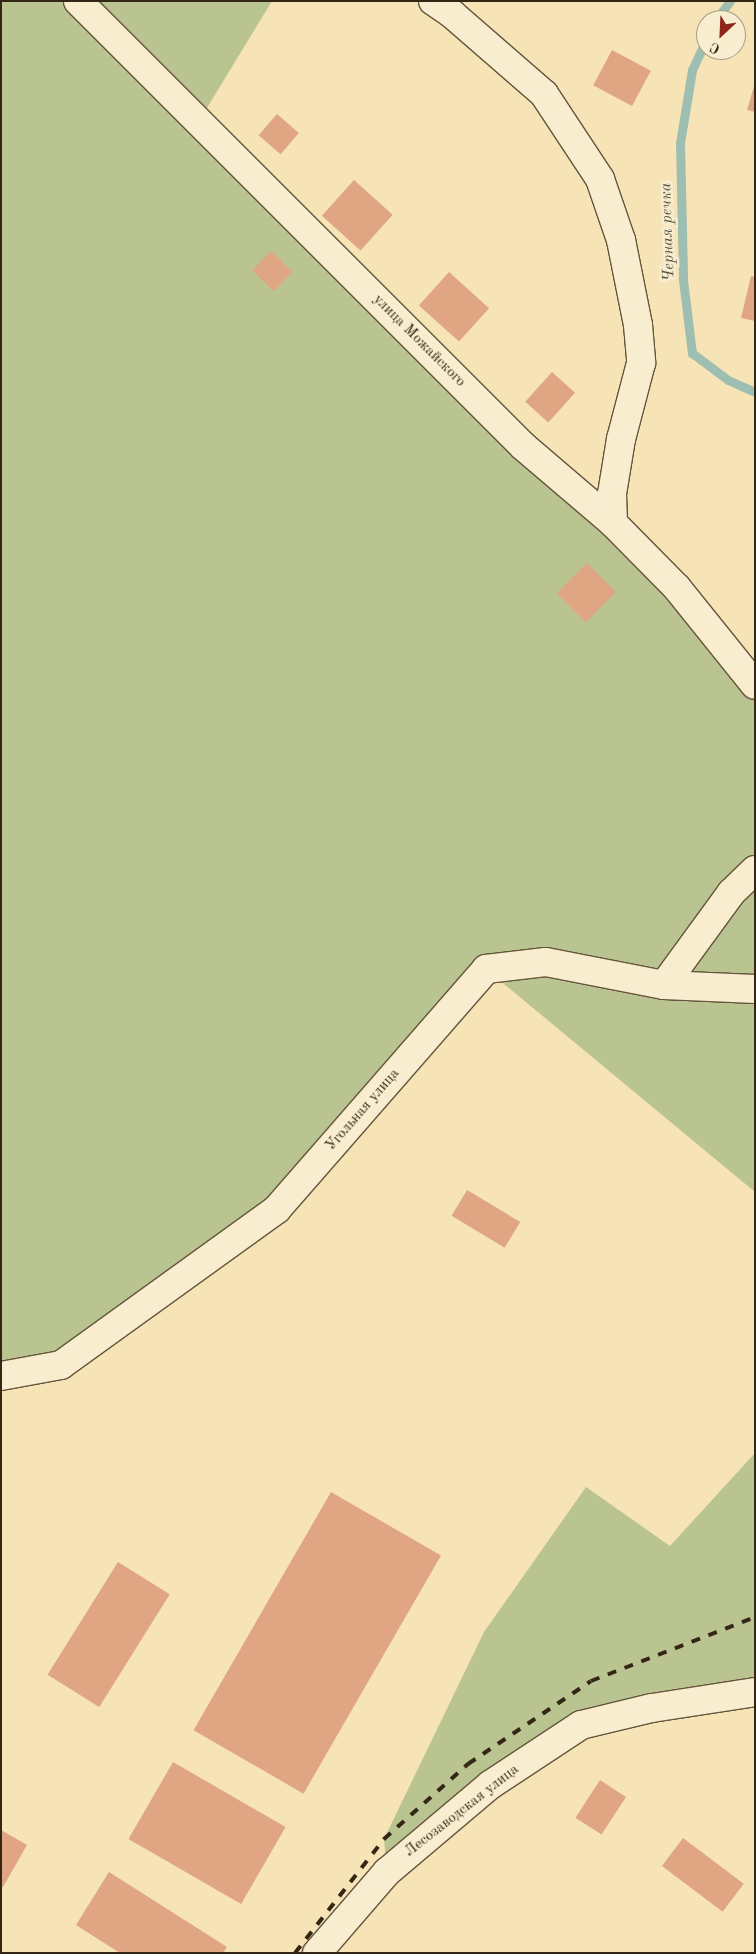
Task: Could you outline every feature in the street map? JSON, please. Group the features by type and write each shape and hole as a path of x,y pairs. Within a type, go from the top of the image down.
{"street":[{"name":"улица Можайского","path":"78,1 523,446 613,523 677,588 755,685"},
{"path":"433,1 452,14 544,94 600,179 621,240 638,325 641,363 621,439 612,494 613,523"},
{"path":"664,985 731,893 755,870"},
{"name":"Угольная улица","path":"1,1376 61,1366 277,1209 486,969 546,962 664,985 755,989"},
{"name":"Лесозаводская улица","path":"317,1953 387,1872 490,1785 581,1725 652,1708 755,1692"}],"green space":[{"path":"1,1 272,1 199,121 755,685 755,1192 486,969 277,1209 61,1365 1,1376"},
{"path":"755,1453 755,1692 581,1725 387,1872 384,1839 484,1632 586,1487 670,1546"}],"building":[{"path":"612,50 651,71 632,106 593,85"},
{"path":"755,86 755,112 747,110"},
{"path":"277,114 299,133 281,154 259,135"},
{"path":"354,180 393,215 361,250 322,216"},
{"path":"271,251 293,272 274,291 252,270"},
{"path":"449,272 489,308 459,342 419,305"},
{"path":"751,276 755,277 755,321 741,318"},
{"path":"552,372 575,393 548,422 525,402"},
{"path":"587,563 616,592 586,622 557,593"},
{"path":"467,1190 520,1222 505,1248 452,1216"},
{"path":"331,1492 441,1556 303,1794 194,1730"},
{"path":"118,1562 170,1594 99,1707 48,1675"},
{"path":"173,1762 286,1827 241,1904 128,1839"},
{"path":"600,1780 626,1797 601,1835 575,1818"},
{"path":"1,1830 27,1845 3,1887 1,1886"},
{"path":"683,1838 744,1884 723,1912 662,1866"},
{"path":"109,1872 227,1947 223,1953 120,1953 76,1925"}],"waterway":[{"name":"Черная речка","path":"723,10 730,1"},
{"name":"Черная речка","path":"697,60 692,70 680,143 683,280 692,353 728,380 755,392"}],"railway":[{"path":"295,1953 384,1839 468,1764 591,1681 755,1617"}]}
